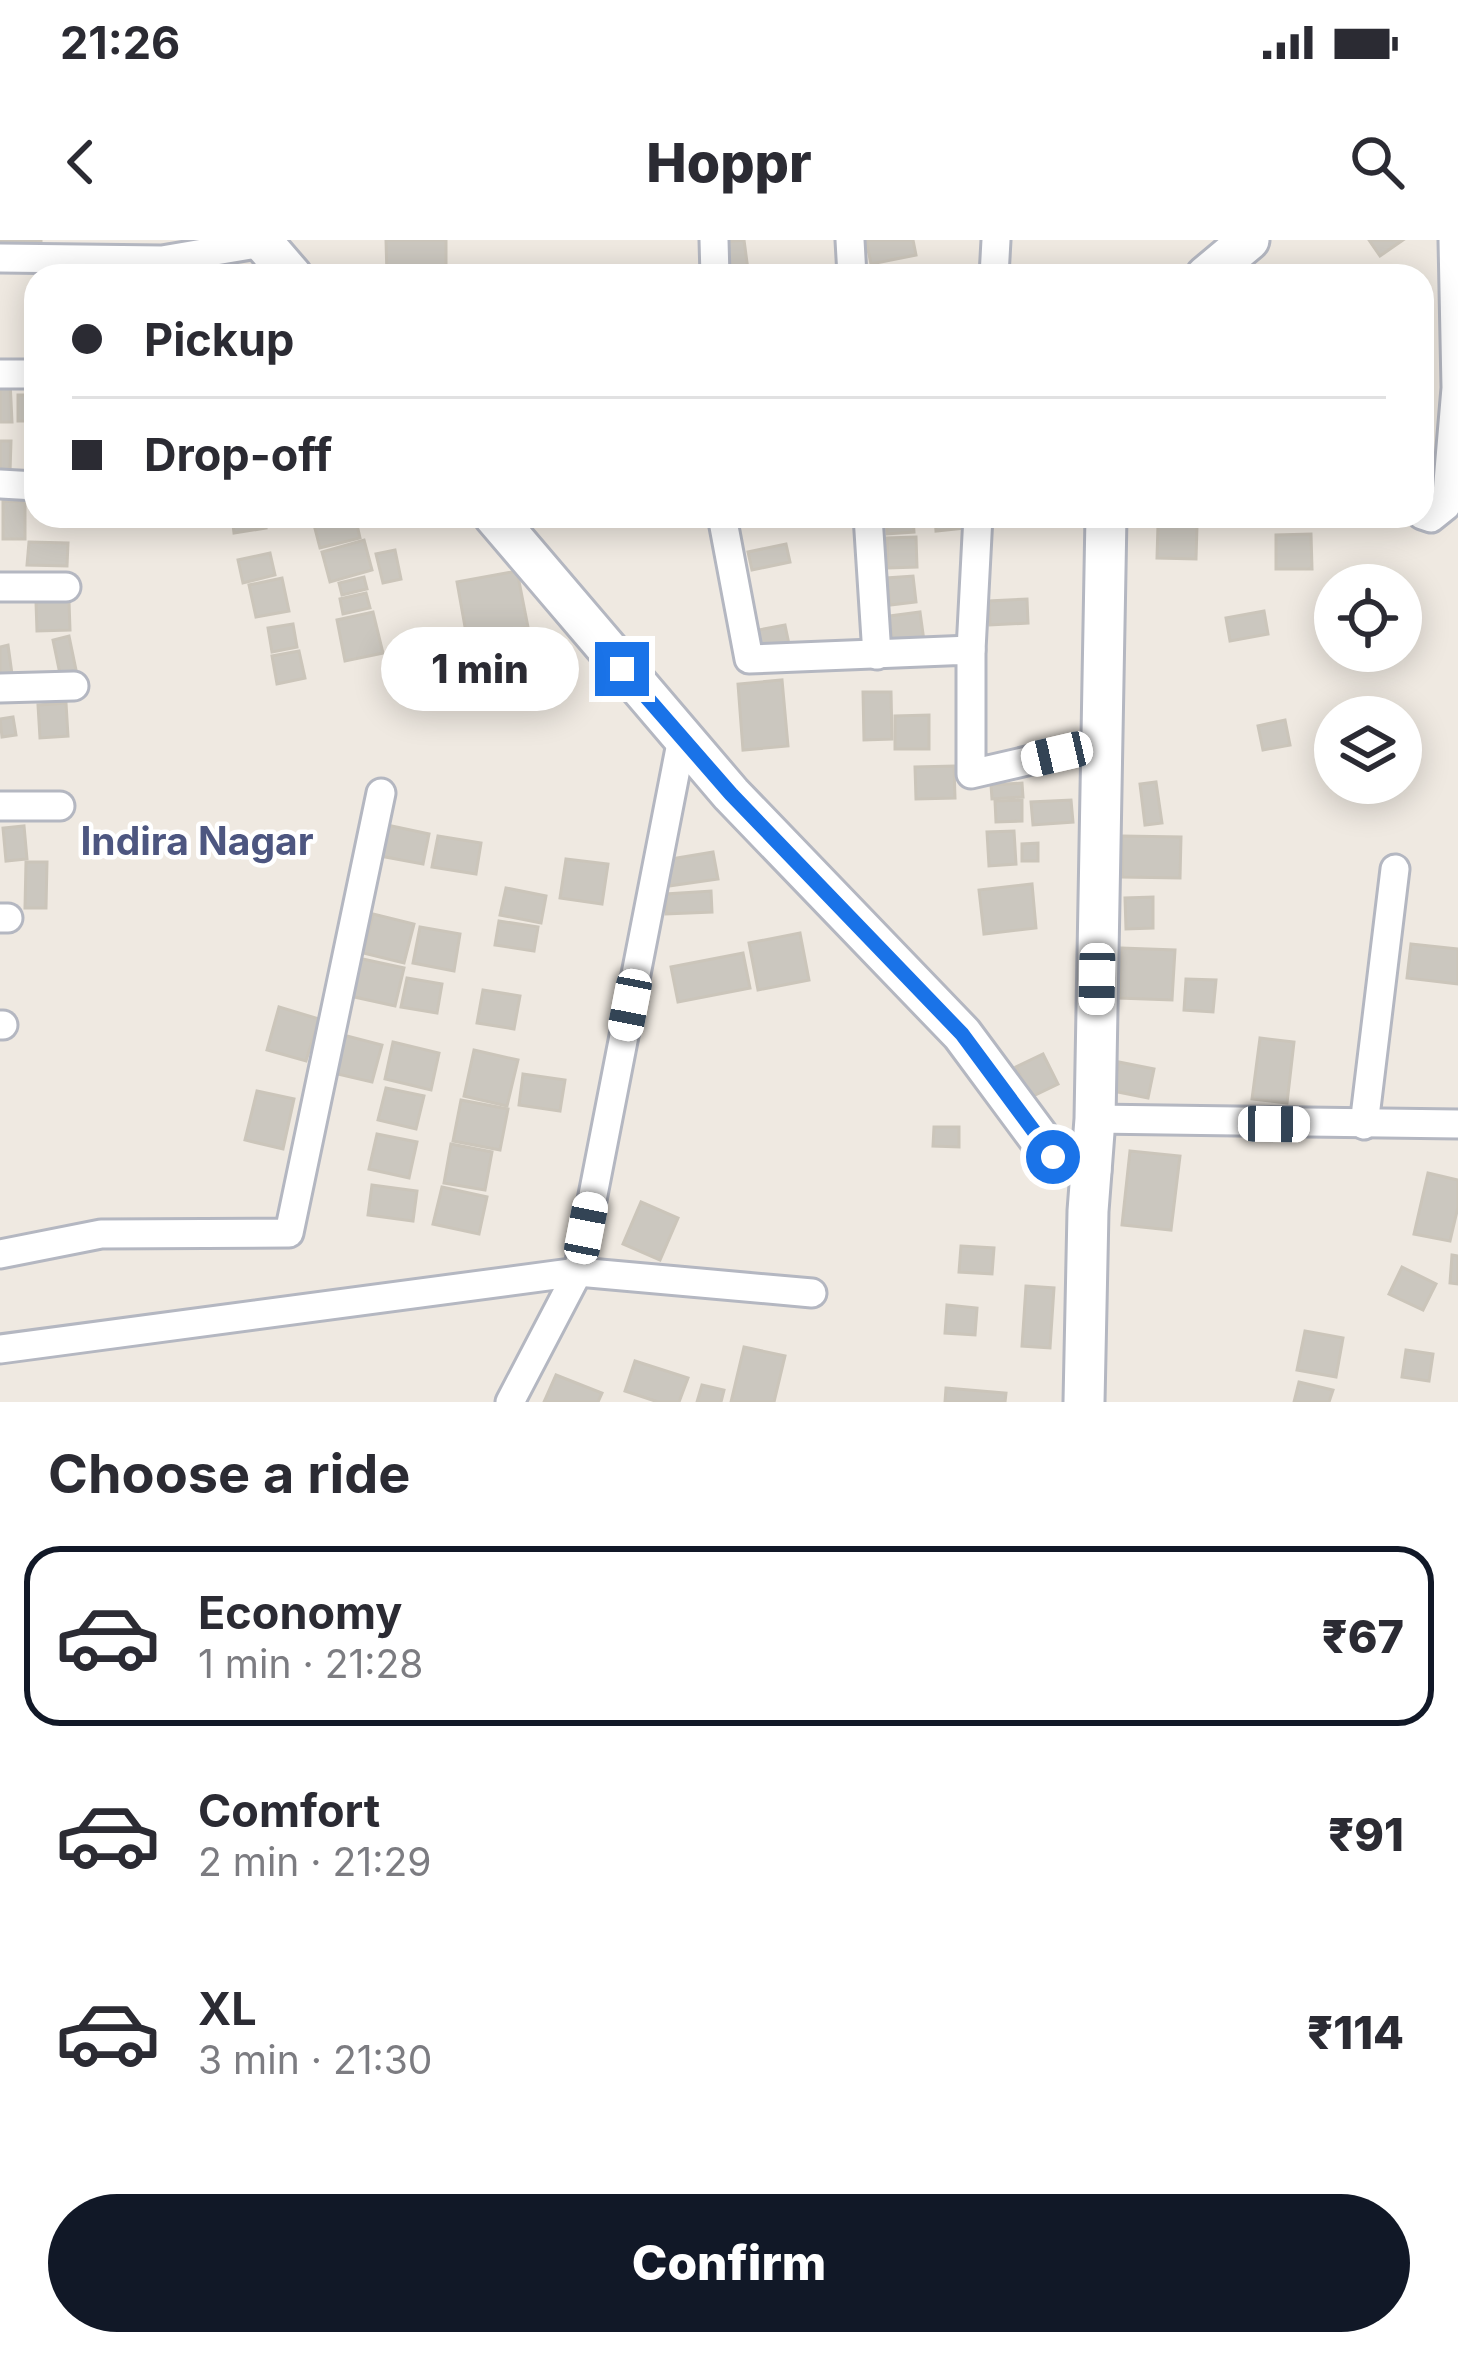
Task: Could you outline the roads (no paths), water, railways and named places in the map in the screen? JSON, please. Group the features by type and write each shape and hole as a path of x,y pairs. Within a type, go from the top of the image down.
{"main road":[{"path":"1221,264 1249,240"},
{"path":"504,528 731,794 962,1034 1053,1157 1091,1170"},
{"path":"1084,1402 1095,1119 1106,528"}],"street":[{"path":"1434,515 1445,506 1456,388 1453,240"},
{"path":"0,258 163,260 262,242"},
{"path":"724,528 748,659 970,650"},
{"path":"869,528 877,655"},
{"path":"977,528 970,650 971,774 1100,744"},
{"path":"0,587 66,586"},
{"path":"0,688 74,686"},
{"path":"510,1402 578,1272 682,738"},
{"path":"0,1254 101,1234 289,1233 381,793"},
{"path":"0,806 60,806"},
{"path":"1364,1125 1395,869"},
{"path":"1095,1119 1458,1124"},
{"path":"0,1349 578,1272 812,1293"}],"district":[{"name":"Indira Nagar","path":"197,841"}]}
